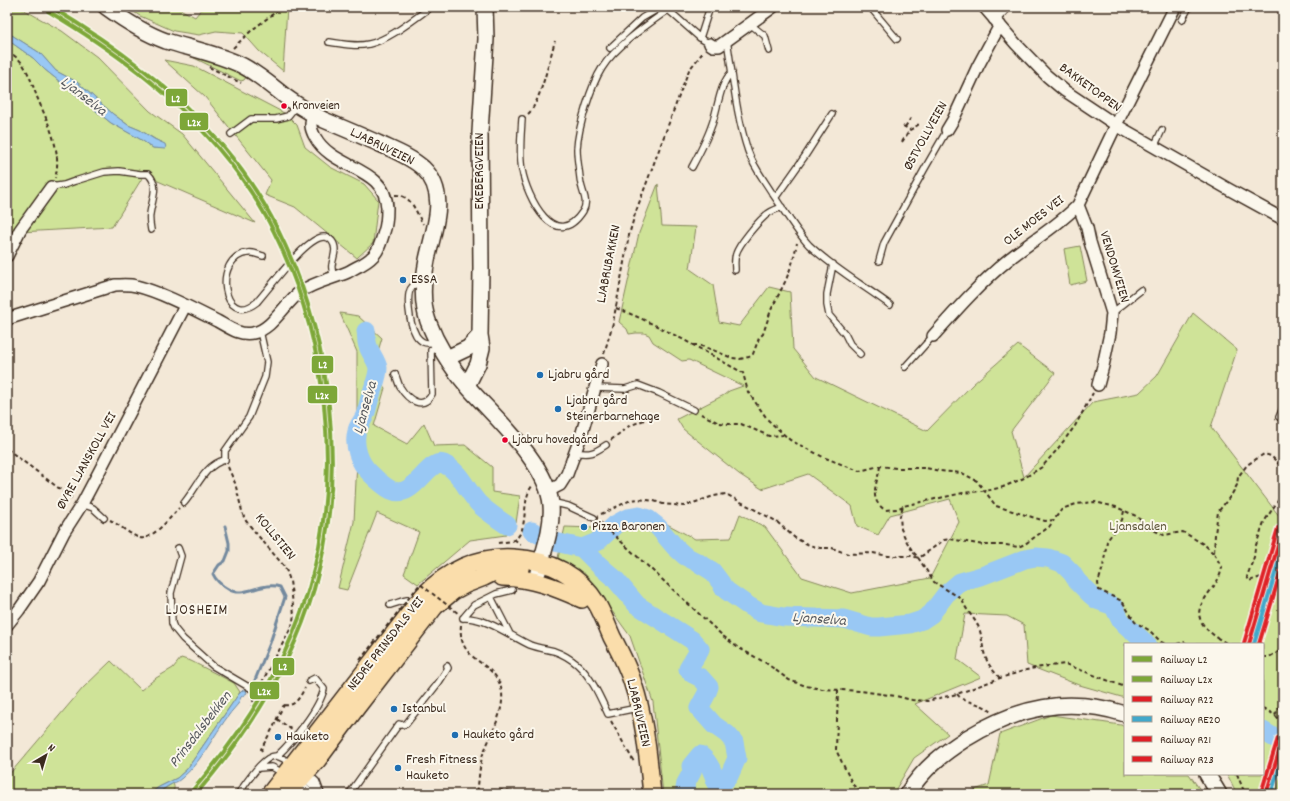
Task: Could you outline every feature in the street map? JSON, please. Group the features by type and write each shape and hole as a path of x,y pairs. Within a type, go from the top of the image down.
{"main road":[{"name":"NEDRE PRINSDALS VEI","path":"296,781 418,602 432,587 444,577 476,562 504,557 541,560"},
{"name":"NEDRE PRINSDALS VEI","path":"270,794 296,781 318,759 435,606 453,591 502,568 516,568 541,560"},
{"name":"LJABRUVEIEN","path":"541,560 549,575 571,588 582,599 612,636"},
{"name":"LJABRUVEIEN","path":"541,560 564,571 585,588 597,604 628,670 639,708 652,794"},
{"name":"LJABRUVEIEN","path":"484,577 513,578 538,582 582,599"}],"street":[{"name":"LJABRUVEIEN","path":"106,7 138,28 156,36 244,66 313,114 406,157 421,167 429,176 436,192 438,210 427,261 424,284 423,296 428,321 438,343 467,386 532,460 542,475 551,518 541,560"},
{"name":"EKEBERGVEIEN","path":"467,386 478,364 482,348 480,335 480,132 486,39 485,7"},
{"path":"710,44 713,46 719,46 773,7"},
{"name":"BAKKETOPPEN","path":"984,7 1047,76 1065,91 1116,125 1283,219"},
{"name":"ØSTVOLLVEIEN","path":"947,130 1005,7"},
{"name":"OLE MOES VEI","path":"933,336 956,310 1001,266 1068,216 1078,205 1175,7"},
{"path":"7,319 115,285 126,284 135,285 155,292 231,329 242,333 253,333 260,331 270,324 300,292 308,287 347,272 371,259 380,247 387,222 387,202 385,195 370,176 332,156 323,149 311,127 310,122 313,114"},
{"path":"7,256 20,230 51,187"},
{"name":"VENDOMVEIEN","path":"1078,205 1087,228 1112,313 1104,366 1098,384"},
{"name":"ØVRE LJANSKOLL VEI","path":"7,625 39,581 64,532 82,504 143,390 158,357 185,306"},
{"path":"447,358 468,348 480,335"},
{"path":"545,492 563,482 576,452 602,364"},
{"path":"908,794 924,771 940,756 980,730 997,721 1025,711 1054,705 1085,705 1124,714"},
{"path":"1208,775 1219,794"},
{"path":"296,781 314,783 318,794"}],"lane":[{"path":"329,42 360,45 376,42 404,27 431,7"},
{"path":"610,48 642,18 661,7"},
{"path":"700,38 710,7"},
{"path":"870,7 897,39"},
{"path":"1182,20 1189,7"},
{"path":"522,119 520,143 522,169 532,201 543,217 550,223 557,226 565,226 578,216 586,203 580,176 577,149 585,112 602,68 609,58 628,39 666,8 700,38 710,44"},
{"path":"750,24 765,36 769,50"},
{"path":"727,40 736,105 748,153 782,206 809,244 833,264 890,305"},
{"path":"692,167 712,125 726,78 732,72"},
{"path":"231,134 251,119 276,119 288,116 298,105"},
{"path":"776,197 832,114"},
{"name":"ØSTVOLLVEIEN","path":"879,261 884,243 947,130"},
{"path":"1154,147 1162,130"},
{"path":"51,187 64,186 104,172 119,171 148,174 154,180 155,188 149,219 151,230"},
{"path":"736,270 736,253 748,234 765,216 782,206"},
{"path":"263,256 245,253 239,256 230,265 225,286 229,299 232,304 237,307 244,309 257,302 307,245 320,237 327,237 331,239 334,245 332,267 334,277"},
{"path":"833,264 827,294 829,315 845,334 850,344 860,354"},
{"path":"1112,313 1141,290"},
{"path":"184,503 208,471 221,461 225,460 226,451 249,417 265,378 267,362 260,331"},
{"name":"OLE MOES VEI","path":"905,367 933,336"},
{"path":"395,374 400,387 405,394 419,403 425,402 432,394 431,350 438,343"},
{"path":"595,388 624,389 638,385 694,410"},
{"path":"1279,417 1283,408"},
{"path":"576,452 584,454 593,453 606,445"},
{"path":"545,492 568,506 594,518"},
{"path":"82,504 93,508 104,518"},
{"path":"178,548 181,556 180,563 171,593 171,616 174,628 213,666 256,694"},
{"path":"461,616 474,605 502,592 512,590"},
{"path":"490,597 509,633"},
{"path":"390,606 402,601 413,600 418,602"},
{"path":"461,616 471,618 509,633 532,646 564,655 578,666 594,685 608,714 639,708"},
{"path":"348,794 399,724 406,724 439,682 448,668 447,666"},
{"path":"238,794 267,759 277,756 287,747 318,705 324,689 315,678 309,681"},
{"path":"277,756 285,759 296,781"},
{"path":"259,768 272,767 296,781"}],"path":[{"path":"231,50 252,30 282,7"},
{"path":"522,119 532,111 538,99 556,40"},
{"name":"LJABRUBAKKEN","path":"602,364 616,308 629,235 635,214 687,75 695,61 710,44"},
{"path":"7,52 16,57 25,68 52,135 56,155 56,174 51,187"},
{"path":"203,64 241,83"},
{"path":"910,130 904,127 911,118"},
{"path":"902,142 910,130 918,125 918,123"},
{"path":"385,195 402,195 408,198 422,224 428,226"},
{"path":"693,345 698,345 732,358 740,359 753,354 759,338 763,334 771,310 786,280 793,261 796,244 803,237"},
{"path":"616,308 635,315 743,373 748,392 768,420 790,440 823,457 859,471 880,466 896,468 926,468 962,473 977,481 996,506 1045,521 1054,520"},
{"path":"880,466 875,486 875,498 878,506 884,510 897,509 903,506 963,493 990,490 1010,484 1024,478 1042,467 1075,426 1098,384"},
{"path":"694,410 719,423 741,424 769,436 784,435"},
{"path":"606,445 624,429 644,420"},
{"path":"7,449 82,504"},
{"path":"1214,554 1218,512 1232,494 1237,485 1238,477 1247,465 1264,454 1271,456 1283,468"},
{"name":"KOLLSTIEN","path":"225,460 235,483 243,515 246,521 284,566 287,572 290,581 294,615 292,626 256,694 250,716"},
{"path":"494,544 514,540 518,536 522,528 528,493 532,487 545,492"},
{"path":"1283,493 1264,522 1255,548 1254,557 1248,571 1247,576 1249,581 1264,576 1269,572 1275,574 1279,572 1280,565 1283,561"},
{"path":"594,518 631,500 638,499 669,505 684,506 714,496 726,494 776,521 795,538 809,545 820,548 832,548 848,554 873,553 888,556 912,556 919,558"},
{"path":"919,558 944,540 950,539 983,546 1006,545 1018,547 1025,544 1049,527 1062,509 1076,504 1095,502 1116,507 1136,516 1149,528 1164,535 1183,532 1205,545 1214,554 1222,566 1220,577 1202,602 1199,614 1200,620 1214,636 1226,643"},
{"path":"104,518 138,537 144,538 160,528 184,503"},
{"path":"903,506 900,516 901,528 907,542 937,585 962,599 963,604 978,627 983,641 985,658 993,671 1000,678"},
{"path":"1124,511 1122,520 1107,541 1102,571 1098,583 1099,590 1122,601 1135,622 1149,630 1164,643"},
{"path":"607,528 730,642 766,663 789,680 806,686 861,691 920,701 932,700 957,694 1000,678 1042,667 1065,664 1124,687"},
{"path":"514,540 520,543 522,548"},
{"path":"360,660 420,584 461,616 461,635 465,648 468,653 495,675 500,683 502,692 502,702 481,762 477,793 503,790 521,794"},
{"path":"1264,658 1270,657 1283,649"},
{"path":"262,751 261,749 284,705 292,705 296,702 309,681"},
{"path":"838,690 836,750 853,785 863,794"},
{"path":"957,694 965,701 980,704 990,710 994,714 997,721"},
{"path":"1275,715 1283,700"},
{"path":"1264,709 1275,715 1283,726"},
{"path":"608,714 635,764"},
{"path":"277,719 297,734"},
{"path":"1238,775 1244,793 1248,794"}],"green space":[{"path":"7,7 19,7 62,31 97,57 150,111 182,134 255,223 144,175 112,227 20,232 7,231 7,41 33,58 44,69 111,123 153,148 158,148 162,142 128,125 113,114 77,82 56,71 40,53 7,32"},
{"path":"126,7 176,7 195,17 203,7 287,7 283,71 259,51 243,33 216,31 199,35 174,31 140,16"},
{"path":"186,54 226,66 247,76 241,81"},
{"path":"164,60 194,66 286,114 297,125 305,147 330,167 364,184 378,200 373,243 357,258 295,207 265,195 271,180 205,97"},
{"name":"Ljansdalen","path":"658,184 662,226 696,227 690,269 713,285 719,322 739,326 769,287 790,292 793,349 816,377 927,431 973,384 1018,345 1055,373 1011,431 1024,477 1093,402 1139,393 1157,376 1193,313 1237,350 1211,427 1283,521 1283,794 1237,794 1228,775 1264,775 1264,643 1124,643 1124,698 1076,684 1027,665 1024,625 1007,616 965,614 957,659 981,677 915,704 948,734 914,758 893,794 663,794 653,702 630,636 585,574 558,558 565,527 594,528 639,509 695,539 731,538 740,514 765,527 802,577 852,593 930,578 959,522 950,499 890,515 878,535 857,526 852,506 808,474 762,489 739,474 683,429 677,419 729,391 743,386 689,360 682,361 653,342 649,335 644,333 629,334 627,329 619,322 639,233"},
{"path":"1080,246 1087,281 1070,285 1064,249"},
{"path":"340,313 358,316 382,338 372,371 385,388 374,426 407,444 424,423 434,446 465,445 492,467 492,492 520,496 516,523 506,535 470,540 418,584 404,574 419,532 377,513 347,590 338,588 354,522 357,460 357,352"},
{"path":"181,658 191,661 234,683 240,692 187,769 177,778 149,794 7,794 7,777 83,688 111,661 141,690 156,678 173,668"},
{"path":"1051,715 1121,725 1124,726 1124,775 1190,775 1203,794 963,794 989,785 1000,734"},
{"path":"173,783 174,789 172,794 157,794"}],"water":[{"path":"7,32 40,53 56,71 77,82 113,114 128,125 165,144 166,148 153,148 111,123 44,69 33,58 7,41"},
{"path":"243,690 246,690 247,693 241,697 238,704 224,722 205,752 190,770 180,779 160,792 149,794 177,778 187,769"}],"waterway":[{"name":"Ljanselva","path":"366,331 367,344 378,368 377,377 366,412 358,427 356,436 356,448 366,469 385,486 391,490 399,492 407,490 414,485 432,467 438,464 444,464 455,472 480,505 507,525"},
{"name":"Ljanselva","path":"532,531 555,542 582,548 597,542 616,524 627,518 639,516 648,519 658,527 685,556 712,571 727,591 761,613 784,617 844,619 871,627 910,624 922,620 931,614 946,594 960,582 984,575 1025,559 1036,557 1048,558 1062,563 1072,573 1077,581 1097,600 1114,607 1121,621 1146,643"},
{"name":"Prinsdalsbekken","path":"225,526 229,543 229,551 225,561 219,565 213,574 217,581 234,592 246,591 266,586 280,587 285,597 270,643 253,685"},
{"path":"582,548 615,579 637,605 692,640 700,649 688,669 693,674 701,678 709,687 699,708 714,725 727,734 734,742 737,758 729,776 722,784 717,786 711,769 700,755 691,766 692,772 686,783 684,794"},
{"name":"Ljanselva","path":"1264,732 1278,740 1283,745"}],"rail line":[{"name":"L2","path":"51,7 120,52 163,86 203,124 237,164 259,196 278,230 296,272 311,316 322,361 329,406 332,453 330,499 324,544 314,589 294,645 281,672 250,723 196,794"},
{"name":"L2x","path":"48,11 117,56 159,89 180,107 199,127 233,167 255,198 268,221 292,273 307,316 317,361 324,407 327,453 325,498 319,544 309,588 289,643 262,696 229,745 192,791"},
{"name":"R21","path":"1244,643 1278,528"},
{"name":"R22","path":"1249,643 1283,529"},
{"name":"RE20","path":"1254,643 1283,547"},
{"name":"R23","path":"1259,643 1283,564"},
{"name":"R21","path":"1261,793 1278,738"},
{"name":"R22","path":"1266,794 1283,739"},
{"name":"RE20","path":"1271,794 1283,756"}],"place":[{"name":"Kronveien","path":"284,106"},
{"name":"ESSA","path":"403,280"},
{"name":"Ljabru gård","path":"540,375"},
{"name":"Ljabru gård Steinerbarnehage","path":"558,409"},
{"name":"Ljabru hovedgård","path":"505,440"},
{"name":"Pizza Baronen","path":"584,527"},
{"name":"Istanbul","path":"394,709"},
{"name":"Hauketo gård","path":"455,735"},
{"name":"Hauketo","path":"278,737"},
{"name":"Fresh Fitness Hauketo","path":"398,768"}],"district":[{"name":"LJOSHEIM","path":"197,611"}]}
